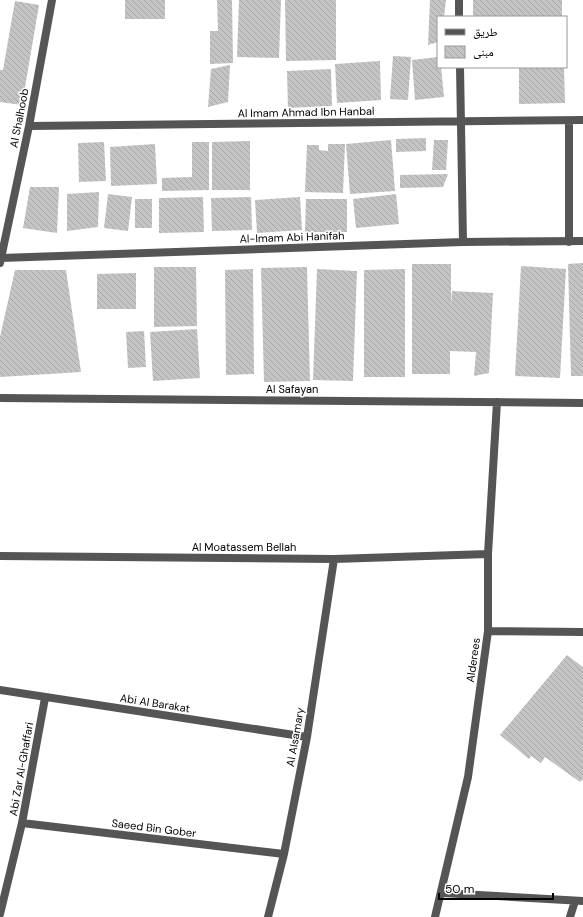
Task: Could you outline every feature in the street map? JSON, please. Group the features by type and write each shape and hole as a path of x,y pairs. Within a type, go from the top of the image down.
{"street":[{"name":"Al Shalhoob","path":"1,260 29,126 52,0"},
{"path":"459,0 459,16"},
{"path":"460,68 463,242"},
{"name":"Al Imam Ahmad Ibn Hanbal","path":"29,126 583,120"},
{"path":"569,121 569,242"},
{"name":"Al-Imam Abi Hanifah","path":"1,260 463,242 583,242"},
{"name":"Al Safayan","path":"0,398 583,403"},
{"name":"Alderees","path":"435,917 442,893 468,777 488,631 488,554 496,402"},
{"name":"Al Moatassem Bellah","path":"0,556 334,559 488,554"},
{"name":"Al Alsamary","path":"268,917 284,854 307,737 334,559"},
{"path":"488,631 583,632"},
{"name":"Abi Al Barakat","path":"0,690 307,737"},
{"name":"Abi Zar Al-Ghaffari","path":"0,914 22,823 45,698"},
{"name":"Saeed Bin Gober","path":"22,823 284,854"},
{"path":"442,893 579,901 570,917"}],"building":[{"path":"125,0 165,0 165,19 125,19"},
{"path":"217,0 232,0 233,63 210,64 210,31 218,31"},
{"path":"239,0 281,0 279,58 237,57"},
{"path":"285,0 336,0 336,60 286,61"},
{"path":"430,0 446,0 444,16 437,16 437,42 428,45"},
{"path":"473,0 562,0 562,16 473,16"},
{"path":"15,1 39,5 22,105 0,102 0,70 3,70"},
{"path":"393,56 411,57 408,100 390,99"},
{"path":"437,57 437,68 441,68 444,97 415,100 412,60"},
{"path":"380,61 381,100 337,103 335,64"},
{"path":"230,65 228,102 208,107 211,69"},
{"path":"519,68 564,68 565,103 519,104"},
{"path":"331,69 332,106 288,108 287,71"},
{"path":"426,138 426,151 396,152 396,139"},
{"path":"391,140 395,191 350,194 346,144"},
{"path":"434,140 448,140 446,170 432,170"},
{"path":"250,141 250,190 212,190 212,142"},
{"path":"104,142 106,181 79,182 78,143"},
{"path":"192,142 209,142 209,190 162,191 162,178 192,177"},
{"path":"155,144 157,184 111,186 110,147"},
{"path":"328,144 345,144 343,193 305,192 307,145 319,145 319,150 328,151"},
{"path":"448,174 443,187 400,188 400,175"},
{"path":"30,187 59,187 57,233 23,228"},
{"path":"99,192 98,227 67,231 67,194"},
{"path":"108,194 132,197 128,231 104,228"},
{"path":"396,194 399,224 356,228 353,199"},
{"path":"203,197 204,232 159,233 159,198"},
{"path":"251,197 252,230 212,231 211,198"},
{"path":"300,197 302,230 257,233 255,200"},
{"path":"135,199 152,199 152,228 135,228"},
{"path":"306,199 347,199 347,232 305,232"},
{"path":"583,263 583,376 571,376 568,264"},
{"path":"412,264 451,264 451,305 452,291 493,293 489,373 474,376 476,352 450,351 450,374 412,374"},
{"path":"521,266 566,269 560,378 515,376"},
{"path":"154,267 196,267 197,326 154,327"},
{"path":"307,267 310,381 264,382 261,268"},
{"path":"253,269 254,374 226,375 225,270"},
{"path":"317,269 357,271 353,381 313,380"},
{"path":"405,269 405,377 364,377 364,270"},
{"path":"15,270 66,270 81,372 0,377 0,337"},
{"path":"136,273 136,309 97,309 97,274"},
{"path":"197,329 200,378 153,381 150,332"},
{"path":"144,331 146,367 128,368 126,332"},
{"path":"567,655 583,667 583,779 580,782 545,757 541,763 531,756 529,759 500,735"}]}
